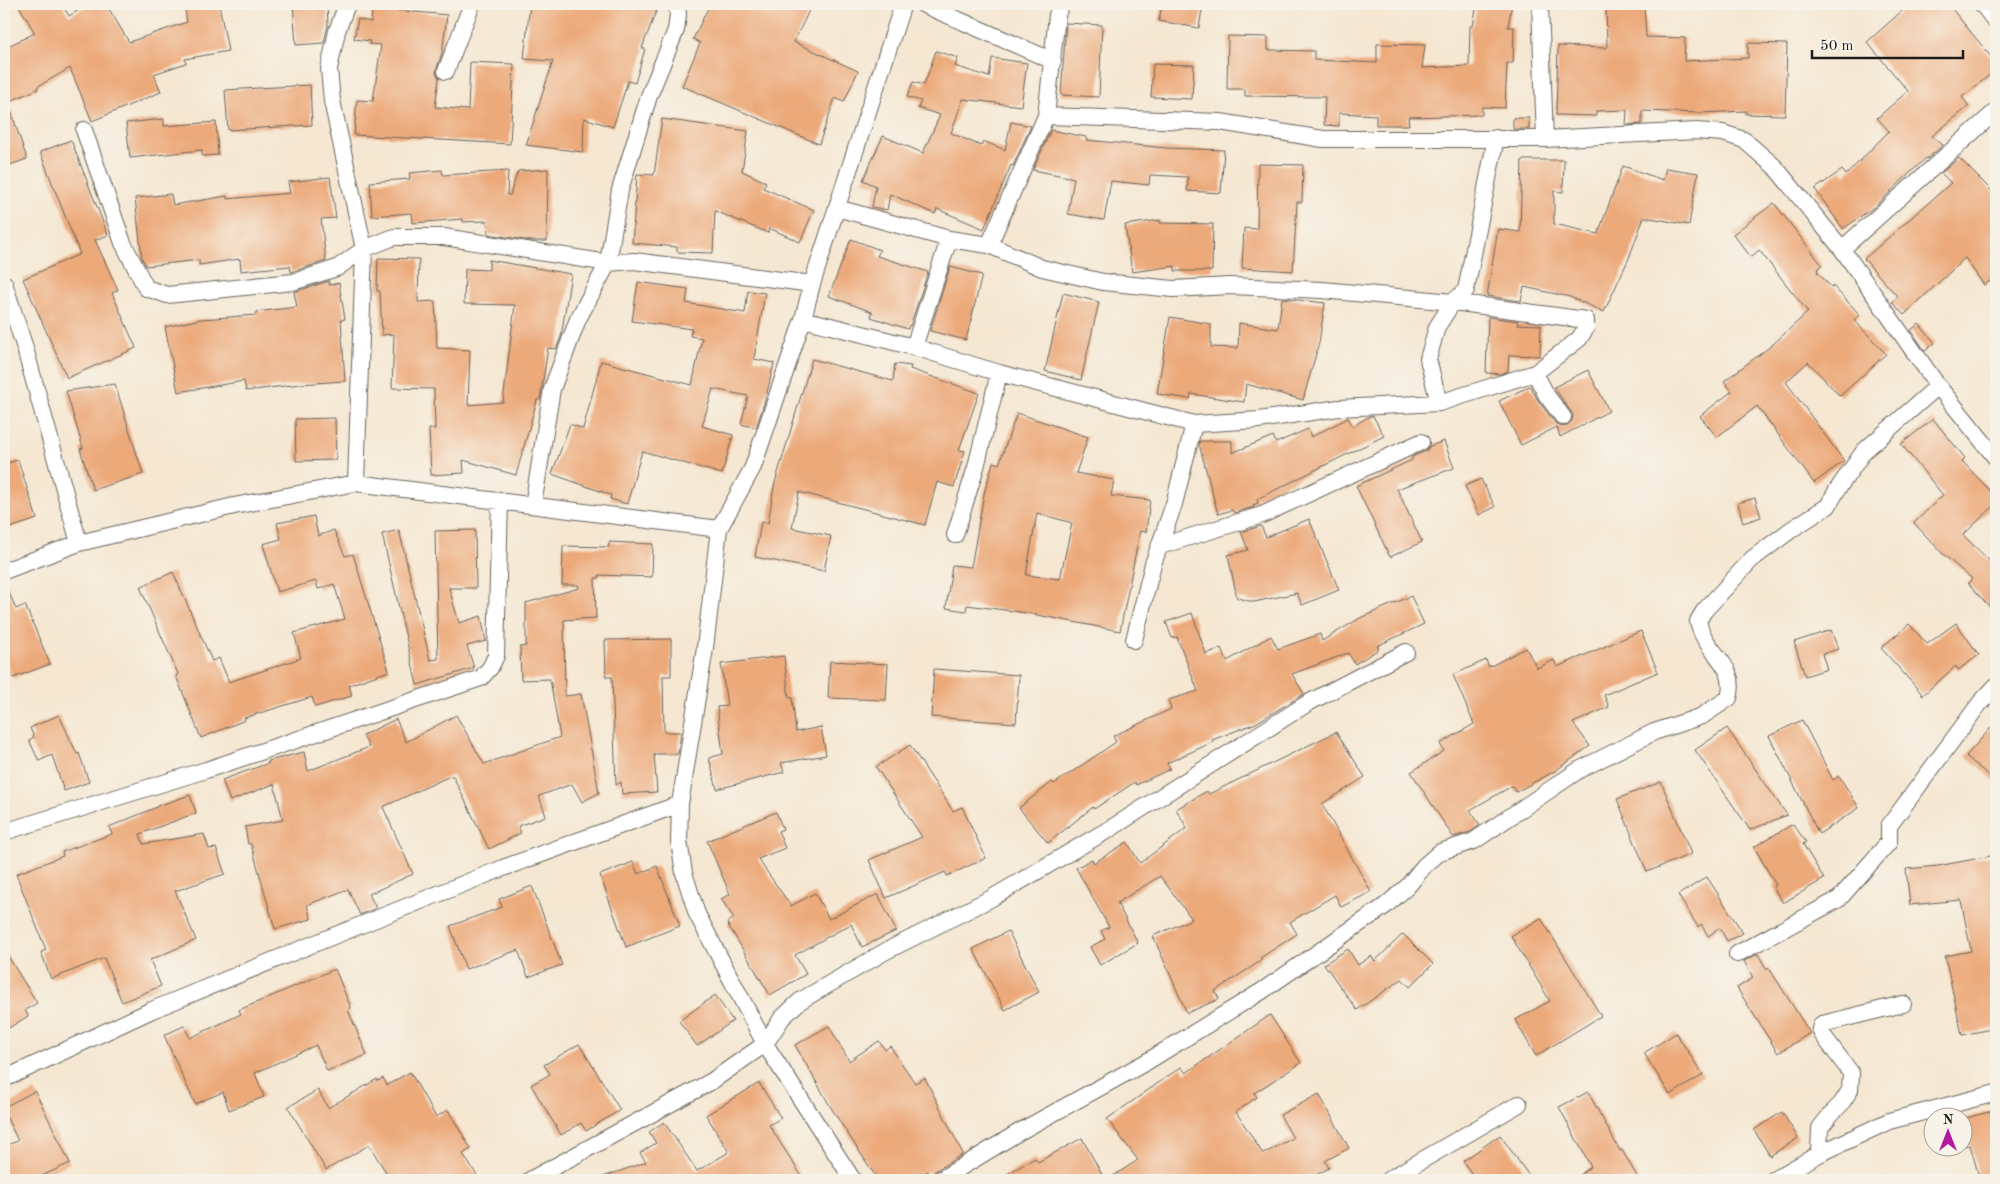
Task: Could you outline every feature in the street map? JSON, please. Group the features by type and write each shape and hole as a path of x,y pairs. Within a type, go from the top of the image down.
{"street":[{"path":"346,4 337,31 329,69 332,102 364,249 356,483"},
{"path":"446,71 472,4"},
{"path":"533,505 552,389 578,318 608,263 620,190 648,96 676,30 677,4"},
{"path":"853,1180 765,1044 697,914 684,874 679,841 680,804 705,648 719,529 753,467 803,319 812,284 903,4"},
{"path":"922,4 1054,61"},
{"path":"988,245 1046,116 1058,15 1061,4"},
{"path":"1540,4 1545,139"},
{"path":"1982,4 1996,22"},
{"path":"1842,249 1996,111"},
{"path":"1046,116 1220,122 1323,139 1545,139 1696,131 1723,133 1744,140 1775,167 1842,249 1938,386 1996,458"},
{"path":"84,130 124,243 146,288 156,293 167,295 293,282 337,268 364,249 394,237 444,237 608,263 634,261 812,284"},
{"path":"1439,403 1428,359 1437,327 1453,302 1466,290 1496,138"},
{"path":"803,319 914,347 999,373 1194,424 1259,420 1339,408 1439,403 1535,373 1579,339 1586,328 1586,320 1453,302 1322,290 1230,286 1173,289 1103,282 1042,268 988,245 949,239 837,208"},
{"path":"914,347 949,239"},
{"path":"4,283 24,345 79,543"},
{"path":"955,535 976,467 999,373"},
{"path":"1535,373 1547,396 1564,416"},
{"path":"940,1180 1019,1132 1148,1061 1262,991 1386,906 1440,852 1474,841 1579,770 1654,732 1702,716 1729,698 1732,687 1730,673 1700,634 1698,621 1704,611 1752,559 1792,529 1828,506 1864,451 1938,386"},
{"path":"1134,640 1160,546 1174,504 1194,424"},
{"path":"1160,546 1262,516 1421,442"},
{"path":"4,571 79,543 234,506 356,483 719,529"},
{"path":"4,832 206,770 481,678 490,668 496,656 500,500"},
{"path":"530,1180 712,1080 765,1044 782,1018 800,1001 886,951 990,899 1113,827 1308,703 1406,652"},
{"path":"1736,954 1839,899 1889,842 1889,826 1980,703 1996,686"},
{"path":"4,1079 152,1010 283,956 503,868 680,804"},
{"path":"1820,1154 1820,1128 1841,1104 1850,1090 1851,1074 1822,1034 1820,1029 1822,1024 1904,1004"},
{"path":"1773,1180 1820,1154 1889,1121 1996,1094"},
{"path":"1388,1180 1519,1104"}],"building":[{"path":"18,4 62,4 69,16 89,4 106,4 129,42 187,22 184,4 219,4 228,51 185,59 186,63 154,74 161,92 92,121 70,68 37,87 38,89 8,102 27,159 4,167 4,48 35,33"},
{"path":"293,4 327,4 328,25 324,43 296,45"},
{"path":"530,4 659,4 642,48 645,49 635,83 628,81 613,127 584,118 583,152 526,145 553,61 524,59"},
{"path":"710,4 812,4 794,42 858,71 844,102 835,98 819,144 682,86 700,43 693,39"},
{"path":"1162,4 1176,4 1202,9 1199,28 1159,21"},
{"path":"1477,4 1512,4 1508,27 1514,27 1513,63 1507,63 1505,108 1482,107 1482,115 1408,117 1409,125 1376,125 1376,115 1339,113 1339,126 1324,125 1325,97 1245,96 1245,89 1227,89 1228,36 1268,37 1268,50 1314,51 1314,60 1377,63 1377,44 1425,45 1422,68 1469,66 1470,26 1473,26"},
{"path":"1606,4 1644,4 1646,37 1685,38 1684,61 1748,58 1748,43 1787,44 1785,115 1746,114 1746,111 1700,113 1642,111 1642,124 1626,125 1627,110 1596,111 1596,116 1556,115 1558,46 1607,48"},
{"path":"1897,4 1948,4 1996,63 1996,70 1962,97 1969,106 1932,136 1943,145 1926,158 1874,207 1843,229 1815,189 1842,170 1846,175 1889,131 1877,118 1908,91 1867,42 1902,11"},
{"path":"372,8 447,15 442,53 436,73 439,78 435,107 468,110 470,62 514,64 510,144 354,135 357,100 373,101 381,45 369,44 370,41 354,39 358,19 371,22"},
{"path":"1066,23 1102,25 1099,97 1061,95"},
{"path":"936,51 958,58 955,66 989,77 992,58 1027,63 1021,106 963,99 951,133 981,146 983,141 1005,150 1011,122 1031,126 1013,166 1011,165 984,229 937,209 935,214 890,194 887,210 872,207 876,186 863,180 883,136 923,153 940,115 918,108 921,101 907,97 913,82 924,85"},
{"path":"1153,64 1194,65 1192,99 1151,97"},
{"path":"310,85 312,125 228,130 225,90"},
{"path":"1513,118 1529,118 1529,129 1513,129"},
{"path":"164,119 164,126 216,122 218,155 202,156 202,150 130,158 126,123"},
{"path":"662,119 748,131 742,171 766,182 763,188 814,210 800,242 769,228 768,233 715,211 713,253 677,252 677,247 632,243 637,174 654,175"},
{"path":"1051,130 1086,137 1086,140 1166,148 1224,150 1221,193 1187,191 1188,177 1150,175 1149,185 1111,181 1104,220 1068,214 1074,178 1033,170"},
{"path":"71,140 108,235 95,240 118,290 112,293 136,348 67,378 23,279 80,254 40,152"},
{"path":"1959,158 1996,195 1996,277 1984,285 1965,258 1904,315 1892,302 1898,297 1864,259 1951,183 1941,173"},
{"path":"1522,160 1564,160 1563,192 1554,191 1554,224 1598,234 1623,166 1663,180 1666,168 1698,173 1689,225 1644,217 1629,258 1604,312 1570,297 1524,287 1521,301 1487,296 1498,229 1520,232"},
{"path":"1258,164 1303,165 1302,202 1297,202 1293,271 1242,268 1244,228 1257,229"},
{"path":"548,169 547,241 531,241 488,234 487,221 463,222 463,219 413,223 412,213 372,216 370,182 410,179 409,173 442,170 443,175 508,171 507,195 510,195 518,171"},
{"path":"330,177 336,218 321,219 326,261 291,272 290,266 241,271 240,259 199,265 199,260 146,266 142,258 135,198 171,194 173,205 227,196 227,199 290,193 288,182"},
{"path":"1774,203 1822,265 1817,269 1817,272 1860,315 1854,320 1886,354 1840,396 1808,362 1786,382 1844,461 1814,483 1757,406 1717,437 1700,416 1732,391 1724,381 1771,346 1808,312 1759,250 1751,257 1733,234"},
{"path":"1160,220 1160,223 1213,224 1212,271 1175,271 1175,266 1132,272 1125,225"},
{"path":"851,239 880,250 877,256 928,272 908,329 871,317 872,312 829,296"},
{"path":"378,258 419,259 418,302 435,301 437,348 470,350 468,405 503,402 515,305 464,304 465,269 489,270 489,260 571,274 561,337 556,349 548,348 540,400 537,400 516,475 463,460 464,473 431,475 429,429 435,429 434,389 392,388 394,334 382,335 380,291 377,291"},
{"path":"950,267 982,275 966,340 930,331"},
{"path":"329,281 329,285 339,283 345,319 341,320 345,381 300,384 246,391 244,381 178,392 165,327 201,319 256,315 256,312 297,307 294,292"},
{"path":"638,282 688,289 686,303 745,313 748,291 765,293 754,359 774,363 756,428 741,424 748,396 713,389 702,426 733,435 722,474 642,451 627,504 610,499 611,495 552,474 570,424 583,429 601,361 692,385 702,338 690,336 692,329 632,321"},
{"path":"1063,293 1099,302 1081,380 1045,371"},
{"path":"1282,298 1325,303 1319,343 1303,400 1246,384 1244,402 1191,394 1190,399 1157,394 1170,317 1211,324 1211,347 1238,348 1239,323 1278,329"},
{"path":"1488,317 1518,321 1517,324 1541,325 1540,356 1509,355 1508,371 1500,374 1486,373"},
{"path":"1919,324 1935,343 1925,351 1911,330"},
{"path":"812,359 893,381 895,364 911,366 910,369 979,393 959,450 965,451 954,487 937,482 925,525 799,492 792,528 831,536 824,571 755,557 761,522 768,523 774,486"},
{"path":"1588,370 1609,411 1560,437 1557,427 1521,445 1499,401 1530,386 1539,402 1555,423 1565,427 1572,421 1573,415 1554,387"},
{"path":"115,384 143,474 93,490 80,449 83,448 66,391"},
{"path":"1017,413 1088,437 1076,473 1114,480 1111,496 1150,500 1146,532 1140,531 1120,631 1027,613 967,605 966,611 946,608 952,565 971,567 984,494 993,462 999,464","holes":["1037,513 1072,523 1060,579 1026,575"]},
{"path":"1373,416 1384,436 1257,499 1258,503 1253,505 1254,507 1234,513 1232,510 1218,514 1199,444 1200,441 1232,441 1232,453 1273,436 1276,443 1308,429 1311,437 1348,418 1353,426"},
{"path":"335,418 336,460 296,461 295,419"},
{"path":"1933,419 1965,458 1962,461 1996,497 1996,504 1963,535 1996,567 1996,614 1968,583 1972,579 1943,554 1914,523 1943,495 1901,444"},
{"path":"1444,441 1454,468 1397,489 1422,542 1390,557 1356,486 1412,460 1412,457 1426,451 1430,446"},
{"path":"18,460 37,519 4,530 4,464"},
{"path":"1481,479 1495,507 1479,515 1465,486"},
{"path":"1755,498 1761,517 1743,523 1738,503"},
{"path":"314,516 318,536 334,530 345,556 353,554 389,671 349,685 352,696 315,707 312,697 244,718 245,720 201,738 176,676 178,674 140,587 173,572 212,661 219,658 229,682 301,658 294,633 345,619 334,584 318,589 316,581 277,592 263,544 281,539 277,523"},
{"path":"1309,519 1339,590 1302,605 1297,593 1254,602 1237,598 1228,555 1248,550 1241,532 1261,526 1266,537"},
{"path":"399,530 430,660 438,659 435,531 475,530 476,588 449,588 459,623 481,616 486,641 467,646 474,668 417,685 382,534"},
{"path":"609,542 653,544 652,577 599,575 599,578 595,578 596,618 564,620 565,696 581,694 599,793 582,802 572,784 539,796 546,816 518,826 521,833 489,849 453,776 450,776 383,807 413,874 369,894 376,908 360,915 348,889 307,905 311,919 275,929 251,844 248,844 245,827 283,820 274,784 230,801 222,780 269,763 268,761 304,752 308,771 369,747 363,735 396,719 406,742 456,715 484,764 560,737 550,679 521,680 520,647 526,646 526,603 579,588 578,585 562,585 563,546 609,547"},
{"path":"4,581 16,609 25,605 50,664 13,678 4,655"},
{"path":"1411,596 1424,624 1377,646 1379,649 1355,664 1348,653 1292,674 1304,694 1256,723 1212,740 1213,742 1167,763 1170,769 1136,785 1135,782 1094,809 1093,807 1048,843 1019,808 1052,782 1054,784 1116,742 1113,736 1171,709 1168,700 1198,691 1177,637 1172,638 1166,622 1192,613 1206,654 1221,648 1227,661 1271,636 1278,649 1320,634 1322,641 1360,618"},
{"path":"1956,623 1979,655 1958,670 1956,666 1923,695 1881,648 1909,624 1927,644"},
{"path":"1831,630 1838,649 1822,654 1827,669 1805,676 1794,642"},
{"path":"1641,631 1658,672 1604,695 1609,707 1573,723 1590,746 1555,771 1516,792 1512,786 1470,810 1480,825 1470,832 1453,837 1411,772 1444,751 1440,744 1474,724 1453,675 1486,660 1489,667 1526,648 1537,668 1554,660 1557,667"},
{"path":"671,639 671,676 663,676 664,732 681,732 678,754 654,754 657,792 622,794 621,782 616,785 612,677 606,677 605,640"},
{"path":"784,656 789,698 792,697 796,732 821,727 826,755 781,763 784,772 717,789 709,758 723,754 717,707 727,706 721,664"},
{"path":"830,661 888,664 886,700 828,698"},
{"path":"934,669 1019,675 1016,723 931,717"},
{"path":"59,715 77,754 79,753 89,782 64,791 52,755 39,761 29,740 34,737 30,728"},
{"path":"1802,720 1833,780 1839,776 1859,808 1819,834 1769,736"},
{"path":"1996,722 1996,782 1966,756"},
{"path":"1727,728 1787,815 1750,830 1695,750"},
{"path":"1336,732 1365,777 1322,804 1371,892 1341,907 1335,895 1290,922 1297,934 1215,991 1219,999 1187,1013 1153,936 1192,919 1160,876 1117,903 1138,943 1100,965 1090,947 1105,939 1101,931 1109,927 1076,868 1092,859 1094,863 1127,842 1140,863 1187,828 1176,809 1207,791 1209,794"},
{"path":"910,745 953,811 962,807 986,858 947,876 945,872 886,898 869,860 922,837 876,767"},
{"path":"1661,782 1691,854 1647,872 1617,799"},
{"path":"190,795 196,813 140,834 143,844 204,834 209,849 216,848 225,874 175,891 196,940 150,960 161,986 122,1002 104,958 51,979 41,952 46,950 16,874 63,856 62,852 112,834 109,827 157,806"},
{"path":"776,812 783,829 778,831 785,848 758,859 791,906 815,893 829,919 878,894 896,931 862,947 851,924 795,955 806,974 770,995 727,923 734,918 721,899 730,894 707,841"},
{"path":"1793,824 1806,842 1803,844 1824,879 1783,903 1773,887 1776,885 1754,847"},
{"path":"1996,855 1996,1028 1962,1035 1945,956 1971,951 1961,900 1910,905 1906,869 1938,866"},
{"path":"633,862 638,874 657,866 680,926 626,947 600,875"},
{"path":"1707,877 1743,933 1727,941 1720,928 1708,936 1701,924 1698,927 1678,895"},
{"path":"532,886 562,965 528,977 518,950 466,969 450,926 502,907 499,899"},
{"path":"1541,918 1601,1016 1536,1056 1515,1020 1550,1001 1511,936"},
{"path":"1008,931 1039,992 1005,1010 973,949"},
{"path":"1403,934 1433,964 1410,987 1402,979 1357,1010 1324,964 1348,949 1358,965 1371,956 1375,961"},
{"path":"4,950 37,1003 25,1010 28,1016 4,1031"},
{"path":"1758,954 1810,1033 1778,1053 1737,988 1753,978 1744,961"},
{"path":"335,969 351,1008 348,1010 367,1055 327,1071 316,1045 255,1073 264,1097 229,1110 223,1092 195,1104 164,1035 184,1026 190,1038 241,1014 239,1010"},
{"path":"715,995 733,1021 697,1046 679,1021"},
{"path":"1270,1015 1301,1063 1254,1093 1257,1097 1236,1112 1263,1154 1293,1138 1280,1115 1319,1094 1349,1148 1325,1161 1329,1168 1307,1180 1107,1180 1138,1160 1107,1119 1181,1067 1186,1073"},
{"path":"829,1026 849,1061 879,1041 885,1050 890,1046 915,1083 925,1078 963,1154 935,1171 931,1176 928,1171 913,1180 878,1180 833,1111 795,1045"},
{"path":"1676,1033 1703,1075 1670,1095 1644,1053"},
{"path":"579,1044 620,1110 586,1131 581,1123 561,1135 531,1085 550,1074 544,1065"},
{"path":"410,1072 436,1117 448,1110 471,1149 463,1154 480,1180 391,1180 369,1145 326,1170 288,1107 318,1090 328,1108 377,1079 378,1081 383,1078 387,1085"},
{"path":"759,1083 781,1118 769,1125 804,1180 601,1180 600,1178 646,1162 640,1153 656,1143 649,1132 664,1122 697,1171 729,1152 706,1115"},
{"path":"35,1091 70,1163 33,1180 4,1180 4,1146 18,1141 4,1112 4,1107"},
{"path":"1588,1092 1620,1151 1622,1150 1639,1180 1573,1180 1591,1167 1559,1107"},
{"path":"1996,1110 1996,1180 1980,1180 1972,1152 1972,1116"},
{"path":"1782,1112 1798,1138 1770,1156 1754,1130"},
{"path":"1500,1135 1532,1180 1476,1180 1463,1161"},
{"path":"1082,1138 1105,1180 997,1180 1035,1158 1038,1162"}]}
